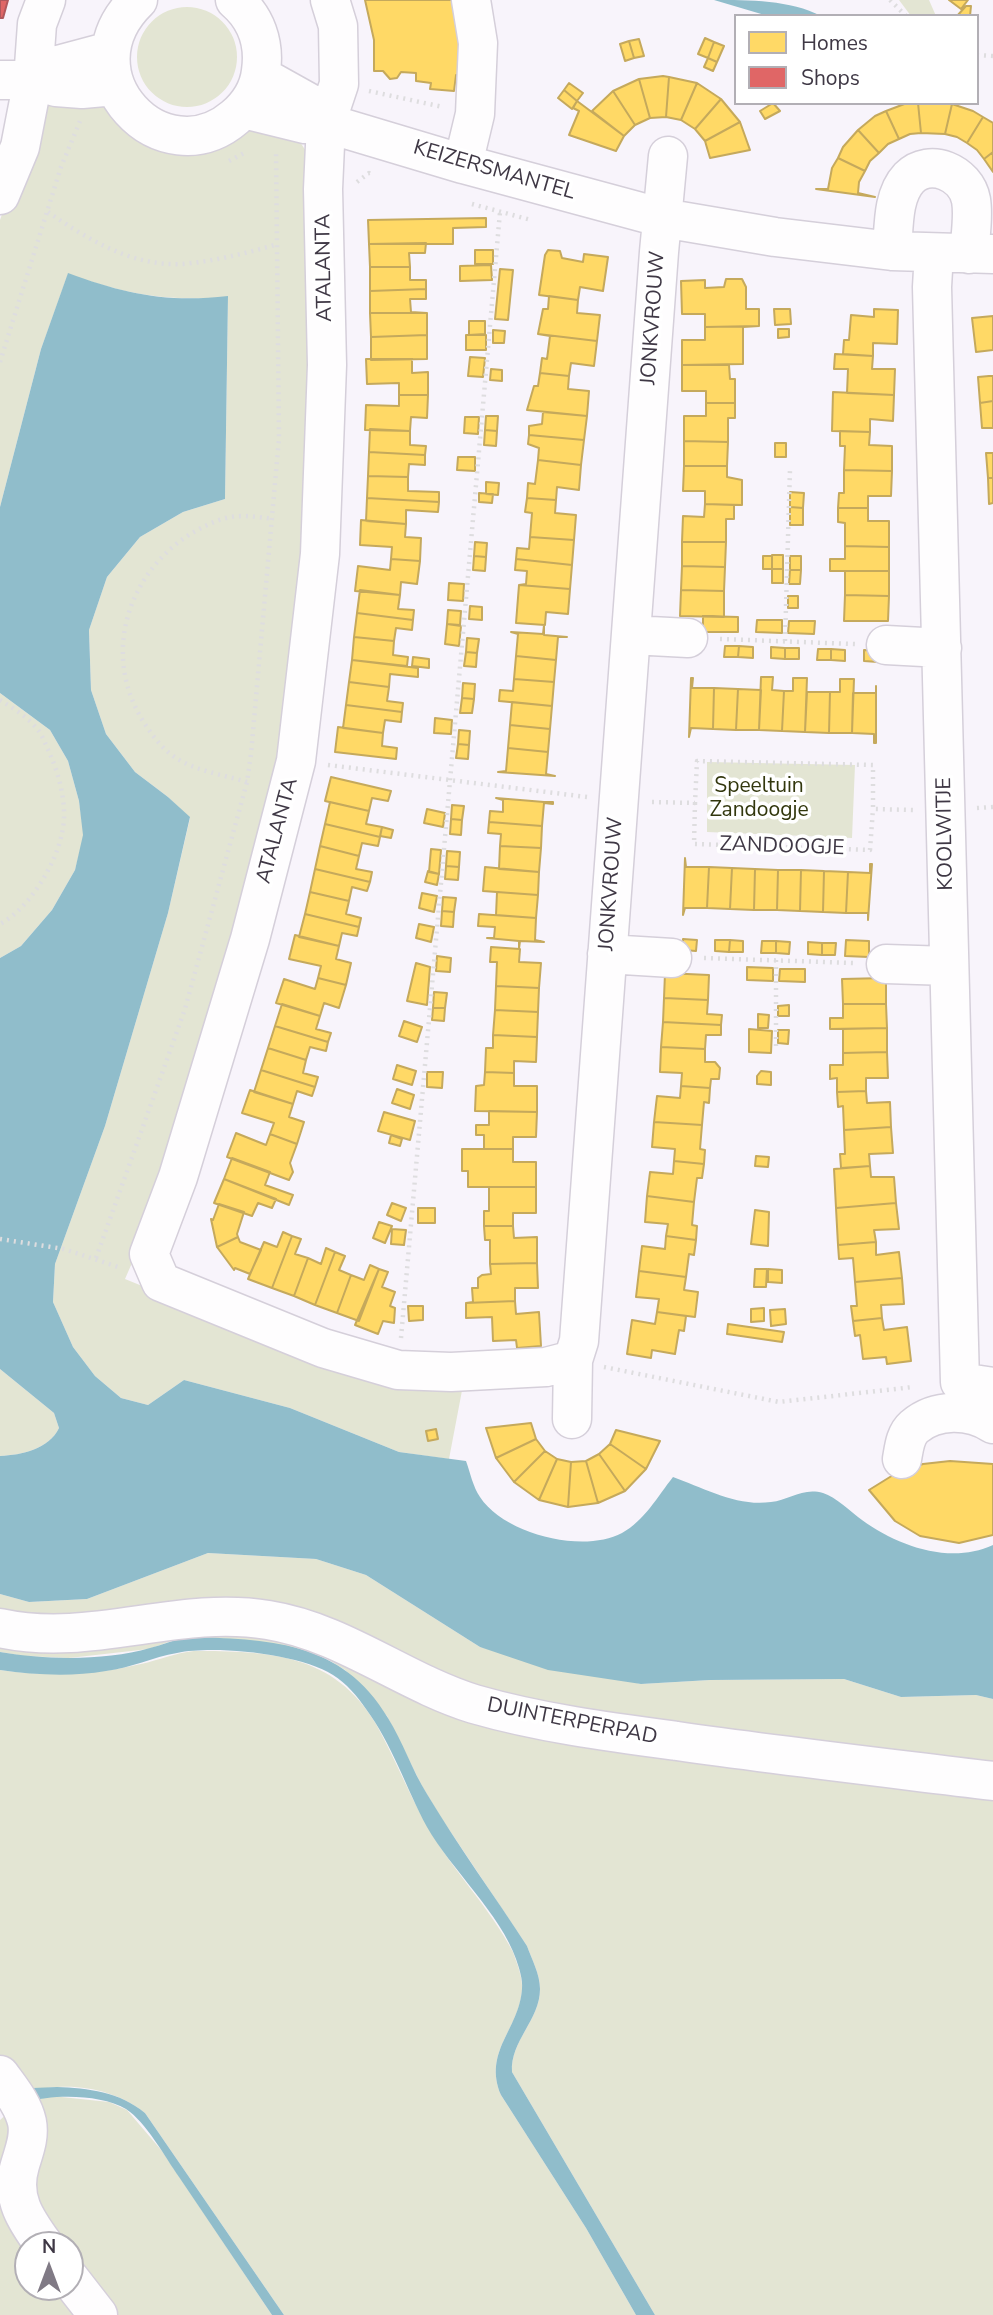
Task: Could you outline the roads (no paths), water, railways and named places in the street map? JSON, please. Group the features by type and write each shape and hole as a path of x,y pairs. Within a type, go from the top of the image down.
{"street":[{"path":"0,195 20,147 17,80 46,0"},
{"path":"138,0 126,12 116,31 113,68 124,103 138,118 154,128 173,134 192,135 212,131 229,122 253,93 263,58 261,39 254,22 235,0"},
{"name":"ATALANTA","path":"330,0 338,26 339,84 326,123 323,189 327,365 320,554 296,761 246,952 178,1177 149,1254 161,1282 323,1348 392,1368 451,1372 546,1367 573,1360"},
{"path":"463,164 475,114 478,43 471,0"},
{"path":"17,80 54,66 113,68"},
{"name":"KEIZERSMANTEL","path":"253,93 313,105 326,123 463,164 663,218 775,237 892,251 965,254"},
{"path":"663,218 668,156"},
{"path":"892,251 898,199 910,178 927,170 949,170 966,184 972,201 965,254"},
{"name":"JONKVROUW","path":"572,1419 573,1360 579,1341 663,218"},
{"name":"KOOLWITJE","path":"965,254 932,287 949,966 970,1394"},
{"path":"631,635 688,638"},
{"path":"886,645 942,648"},
{"path":"607,954 672,958"},
{"path":"886,964 949,966"},
{"path":"902,1459 905,1441 913,1428 970,1394 983,1418 993,1424"},
{"name":"DUINTERPERPAD","path":"0,1628 48,1635 74,1634 192,1617 267,1620 300,1627 341,1643 437,1689 473,1703 541,1720 722,1748 993,1781"},
{"path":"0,2075 19,2101 27,2124 28,2139 16,2183 21,2211 35,2231"},
{"path":"84,2296 98,2315"}],"water":[{"path":"714,0 783,4 816,14 761,14"},
{"path":"68,273 146,295 185,298 228,296 225,499 183,512 140,537 107,577 89,630 91,690 106,734 135,772 190,817 168,913 105,1126 55,1264 53,1302 73,1347 95,1376 121,1398 148,1405 184,1380 290,1408 399,1452 466,1461 480,1497 491,1510 525,1530 545,1537 587,1541 606,1539 622,1533 644,1515 673,1477 721,1496 746,1502 771,1502 803,1493 823,1493 892,1538 925,1550 959,1553 977,1551 993,1545 993,1699 976,1695 901,1697 844,1679 710,1680 641,1684 548,1670 480,1647 366,1575 316,1559 208,1553 87,1599 29,1602 0,1594 0,1456 34,1450 49,1441 59,1428 54,1413 0,1369 0,958 21,946 52,910 75,870 83,835 79,801 68,761 50,730 0,693 0,507 41,349"},
{"path":"186,1637 273,1643 300,1649 325,1659 348,1673 369,1692 388,1718 427,1794 527,1946 539,1978 539,2000 516,2050 512,2072 655,2315 636,2315 586,2228 501,2095 496,2066 515,2017 522,1989 516,1959 509,1942 488,1909 427,1827 384,1737 363,1704 347,1686 333,1675 300,1662 235,1651 177,1653 115,1670 80,1674 0,1670 0,1652 56,1658 95,1657 133,1652"},
{"path":"57,2087 103,2092 125,2100 145,2113 284,2315 272,2315 155,2140 126,2109 104,2100 77,2097 26,2102 20,2094 33,2088"}],"park label":[{"name":"Speeltuin Zandoogje","path":"759,799"}]}
